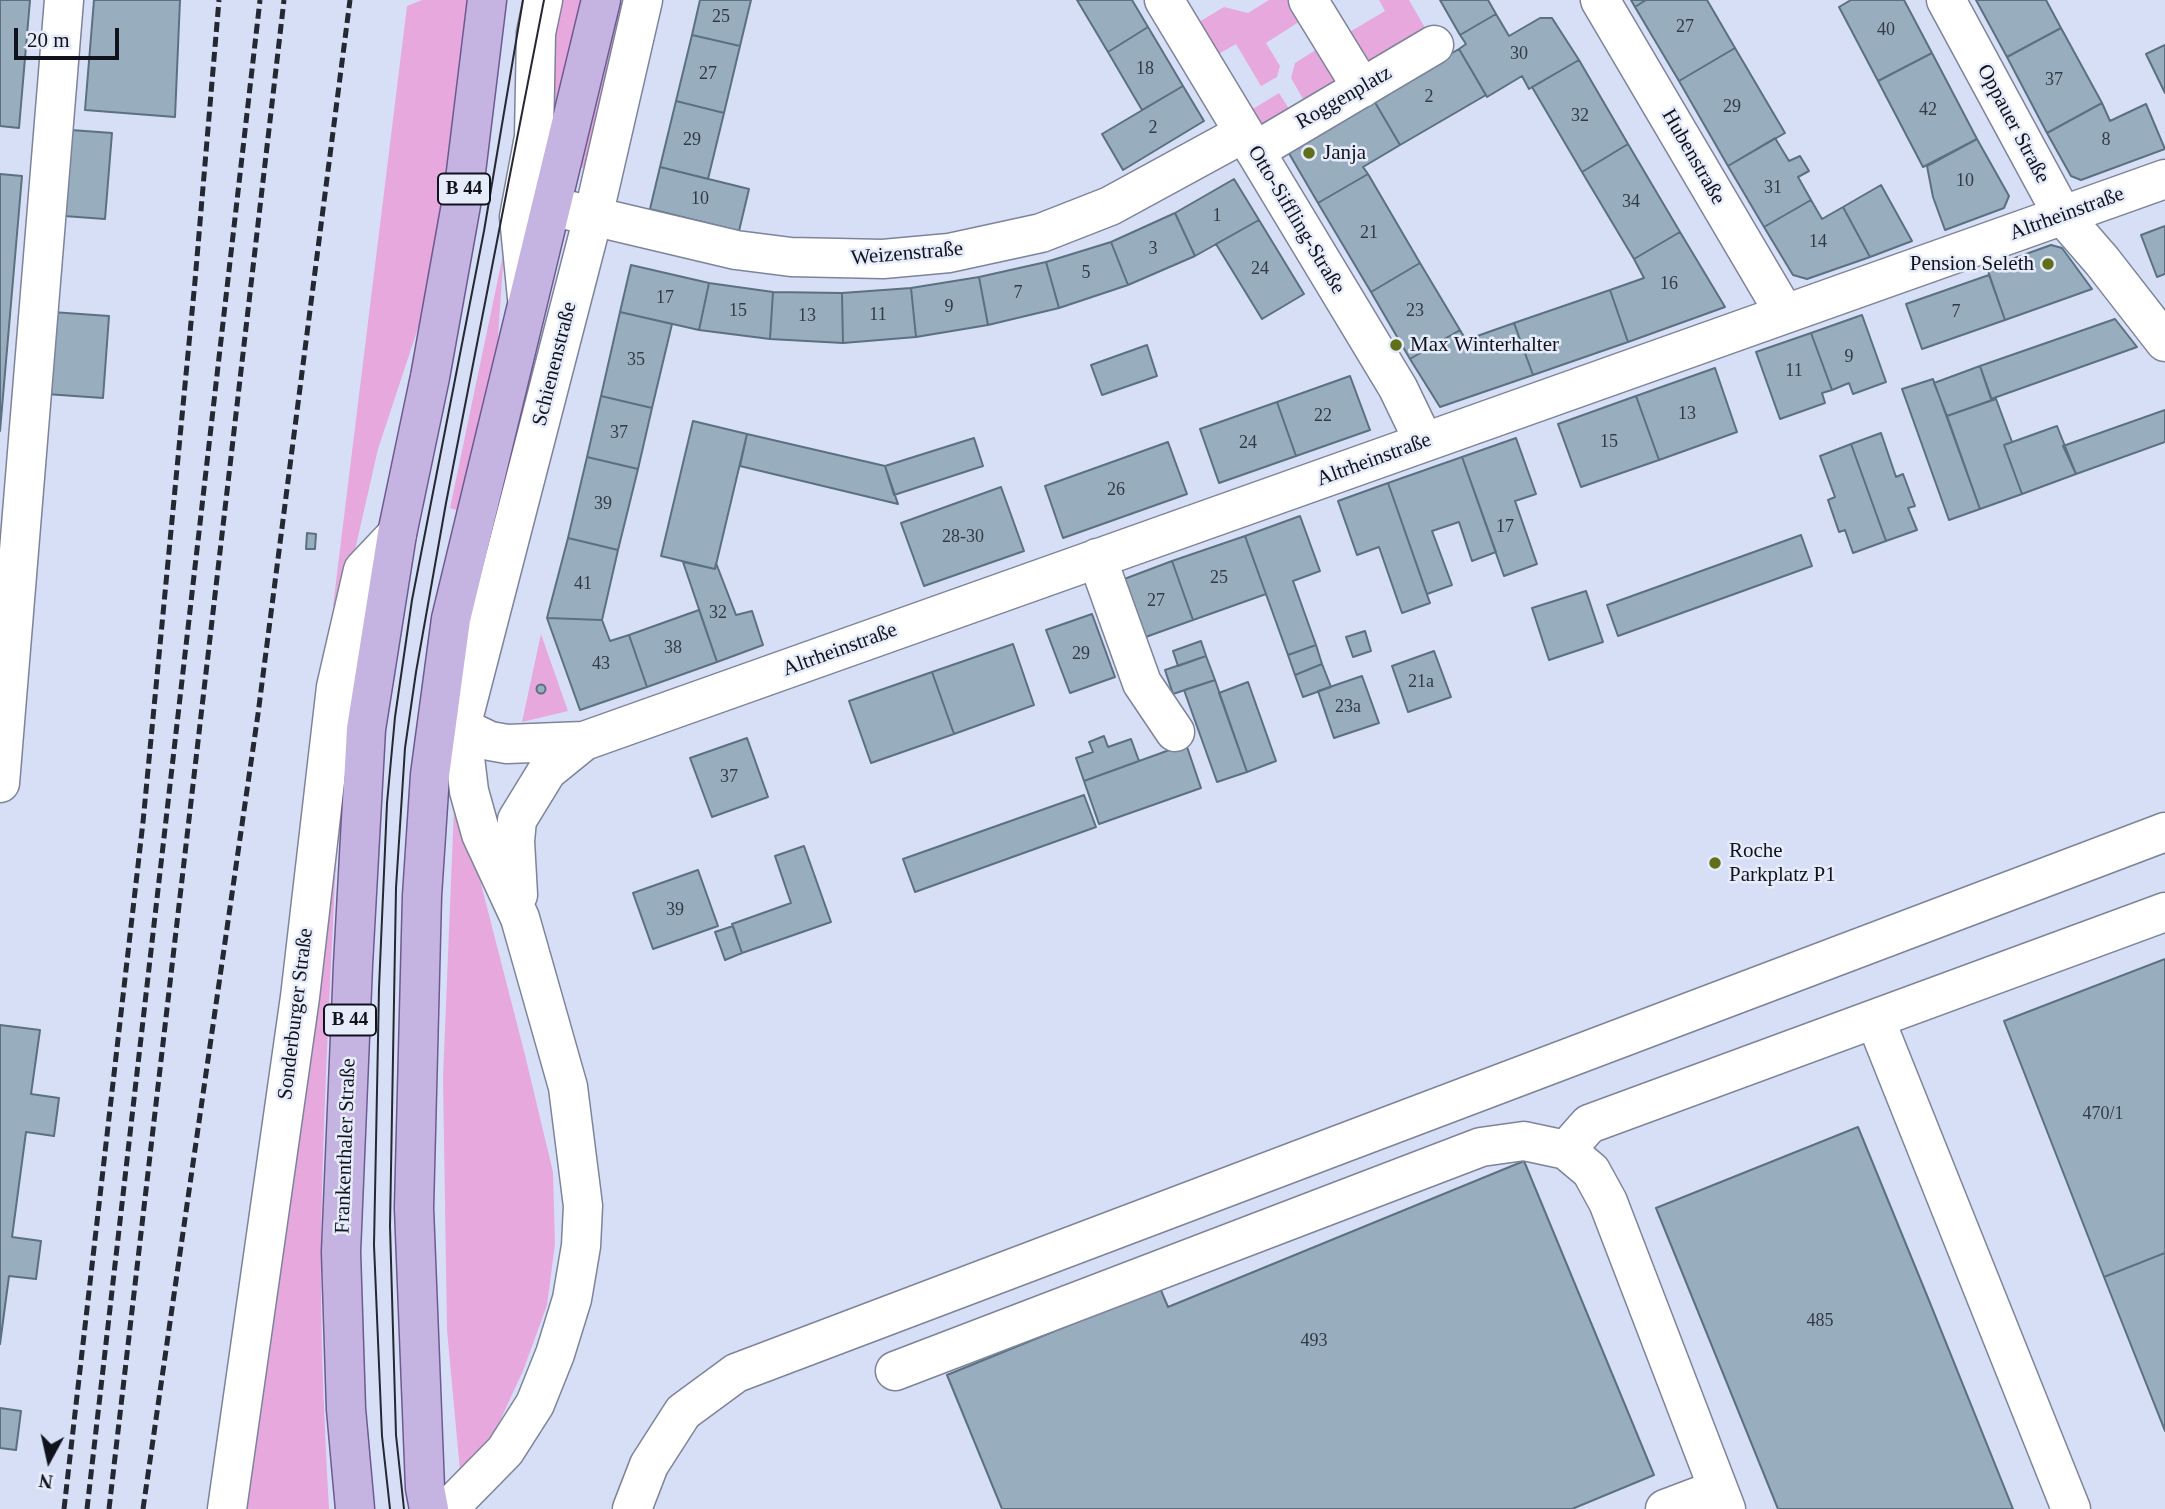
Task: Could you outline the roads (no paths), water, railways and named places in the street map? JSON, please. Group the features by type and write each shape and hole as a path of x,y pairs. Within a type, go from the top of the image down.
{"main road":[{"name":"B 44","path":"397,534 430,377 464,188 487,0"},
{"name":"Schienenstraße","path":"451,619 601,0"},
{"name":"Frankenthaler Straße","path":"355,1509 346,1409 341,1252 353,965 366,729 397,534"},
{"path":"434,1502 414,1208 422,896 430,775 451,619"}],"street":[{"path":"0,783 64,0"},
{"path":"528,304 519,217 534,137 536,33 543,0"},
{"name":"Schienenstraße","path":"461,727 593,217 643,0"},
{"name":"Otto-Siffling-Straße","path":"1164,0 1398,388 1423,442"},
{"path":"1308,0 1362,88"},
{"name":"Hubenstraße","path":"1600,0 1785,314"},
{"name":"Oppauer Straße","path":"1946,0 2063,216 2165,342"},
{"name":"Roggenplatz","path":"1249,142 1362,88 1434,45"},
{"name":"Weizenstraße","path":"550,206 736,250 791,257 883,259 949,253 1041,233 1071,222 1249,142"},
{"name":"Altrheinstraße","path":"461,727 490,741 507,744 584,741 2165,179"},
{"name":"Sonderburger Straße","path":"227,1509 300,997 336,687 363,570 397,534"},
{"path":"1097,558 1142,683 1175,732"},
{"name":"Schienenstraße","path":"451,619 469,791 481,834 520,918"},
{"name":"Altrheinstraße","path":"520,918 515,841 517,820 547,771 584,741"},
{"path":"632,1509 649,1465 683,1412 736,1373 2165,832"},
{"path":"1566,1150 1589,1124 2165,912"},
{"path":"434,1502 466,1493 505,1451 535,1404 555,1354 572,1299 582,1246 583,1206 568,1087 520,918"},
{"path":"1875,1019 2071,1509"},
{"path":"895,1371 1481,1147 1524,1141 1566,1150 1591,1171 1608,1202 1722,1499 1665,1509"}],"tram line":[{"path":"390,1509 382,1436 374,1245 379,988 387,803 395,717 412,600 484,231 523,0"},
{"path":"404,1509 396,1435 390,1226 396,888 405,748 446,503 544,0"}],"railway":[{"path":"64,1509 143,822 219,0"},
{"path":"87,1509 260,0"},
{"path":"109,1509 284,0"},
{"path":"143,1509 258,714 350,0"}],"place":[{"name":"Janja","path":"1309,153"},
{"name":"Pension Seleth","path":"2048,264"},
{"name":"Max Winterhalter","path":"1396,345"},
{"name":"Roche Parkplatz P1","path":"1715,863"}]}
